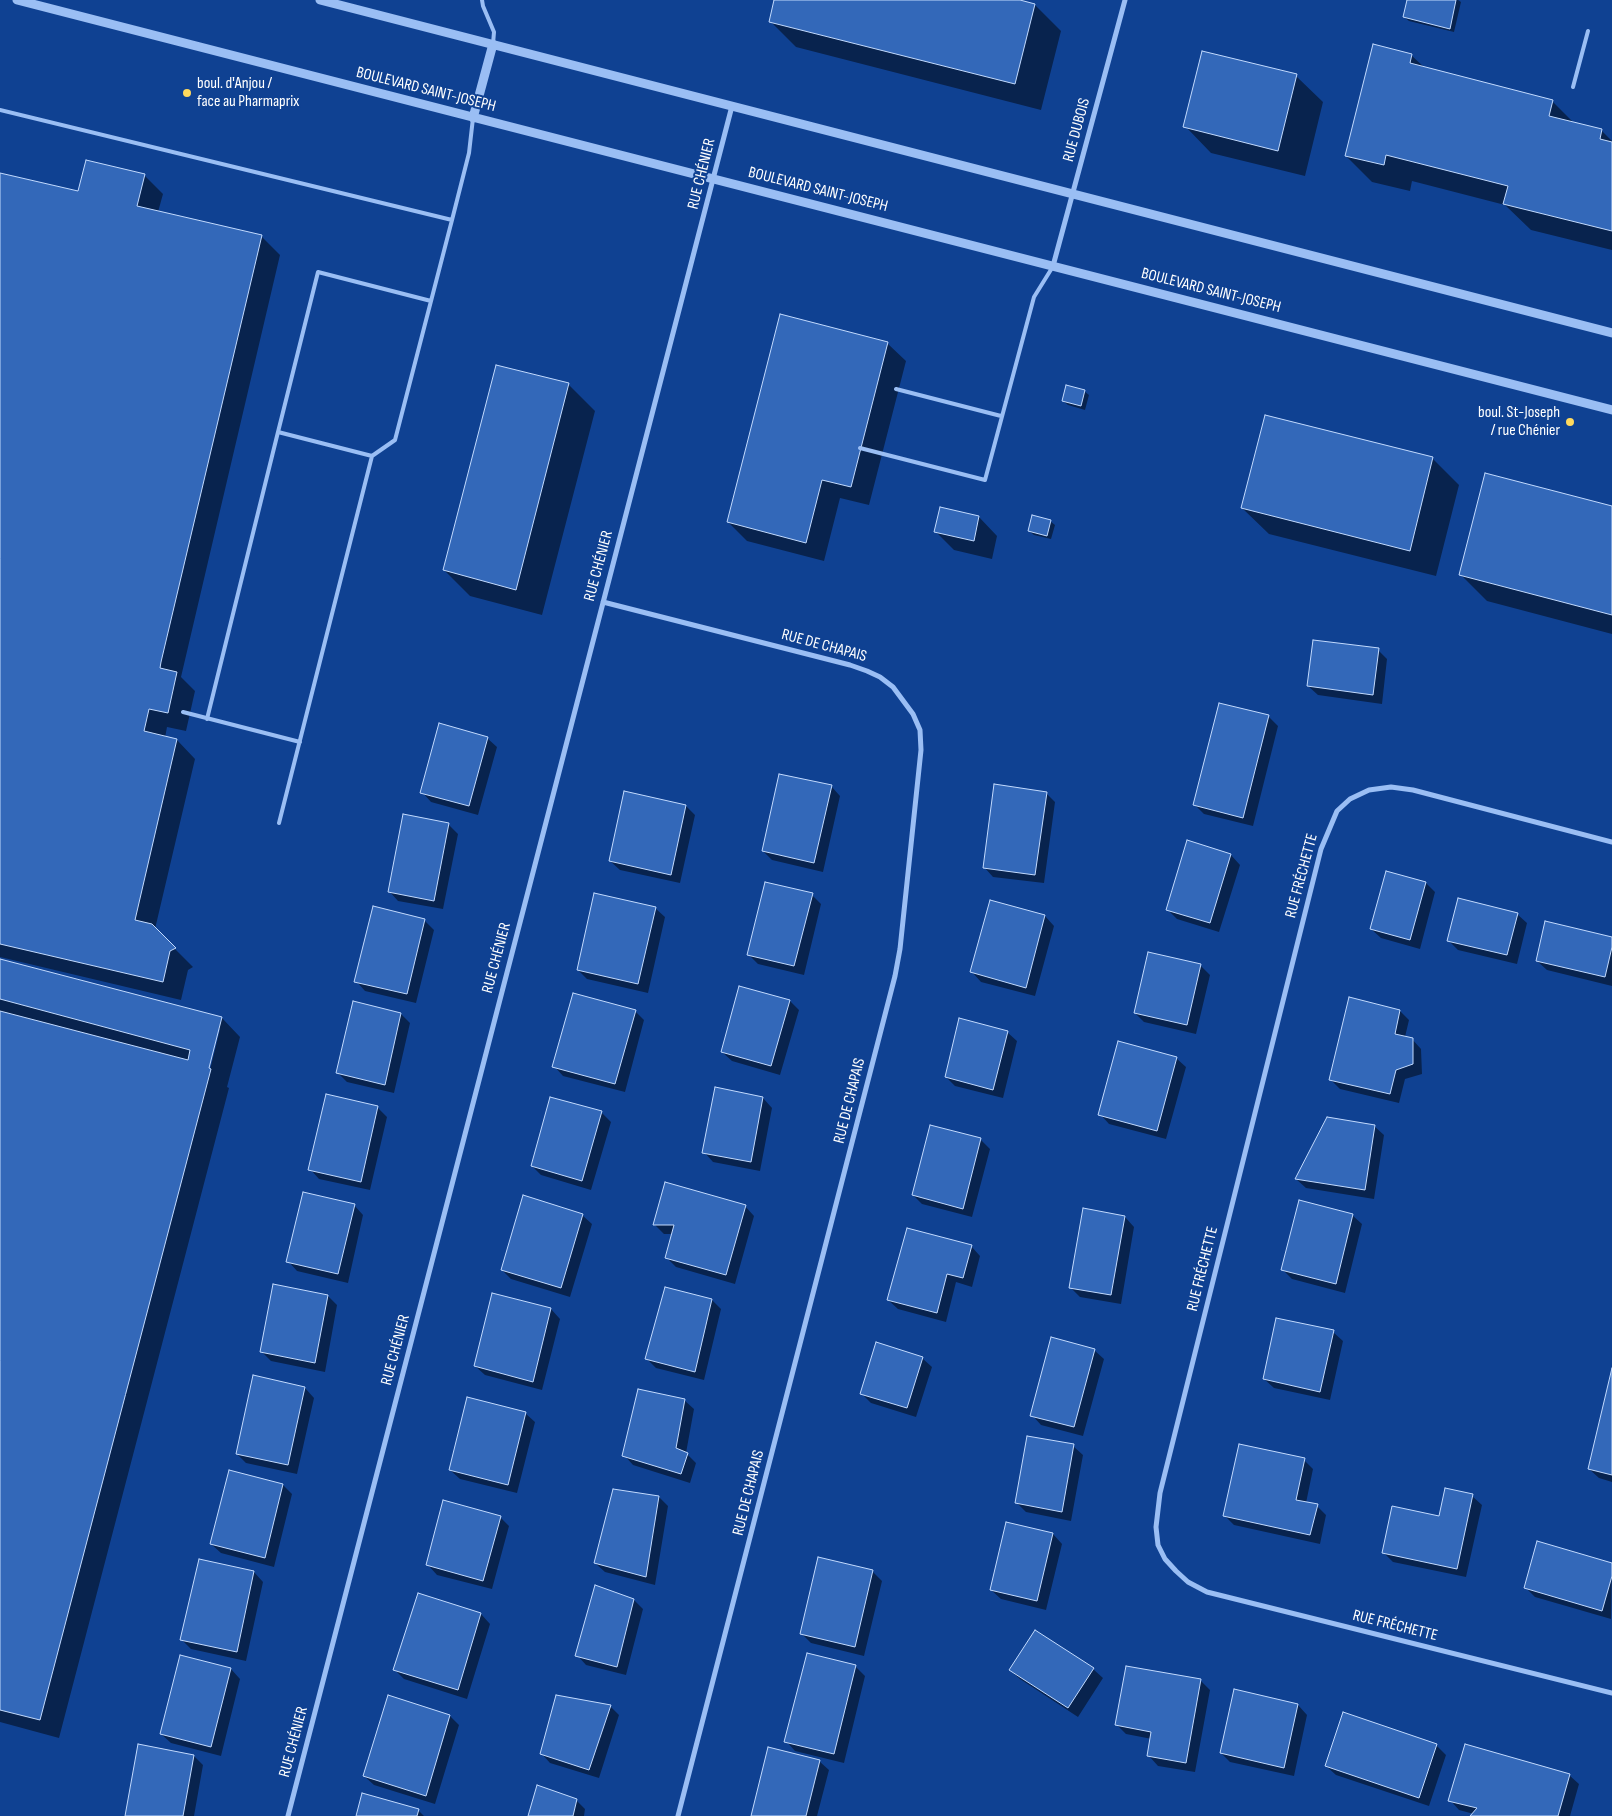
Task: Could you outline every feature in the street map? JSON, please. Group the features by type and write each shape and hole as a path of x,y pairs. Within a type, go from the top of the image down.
{"street":[{"name":"BOULEVARD SAINT-JOSEPH","path":"17,0 1612,410"},
{"path":"320,0 1612,333"},
{"name":"RUE DUBOIS","path":"1054,266 1125,0"},
{"path":"473,118 492,44"},
{"name":"RUE CHÉNIER","path":"288,1816 732,106"},
{"name":"RUE DE CHAPAIS","path":"602,602 850,665 867,671 880,677 892,687 913,714 920,730 921,750 901,940 895,976 678,1816"},
{"name":"RUE FRÉCHETTE","path":"1612,842 1413,790 1391,787 1369,790 1350,799 1336,811 1318,858 1160,1493 1156,1527 1158,1545 1165,1559 1188,1582 1206,1592 1612,1693"}],"lane":[{"path":"482,0 494,32 492,44"},
{"path":"1573,88 1588,30"},
{"path":"0,110 452,220"},
{"path":"280,823 372,456 395,440 469,153 473,118"},
{"path":"860,448 985,480 1034,297 1054,266"},
{"path":"207,719 318,272 431,301"},
{"path":"896,389 1001,416"},
{"path":"278,432 372,456"},
{"path":"183,712 300,742"}],"building":[{"path":"774,0 1020,0 1035,4 1015,84 769,22"},
{"path":"1407,0 1456,0 1450,29 1403,17"},
{"path":"1373,44 1412,54 1410,63 1553,100 1549,116 1602,129 1600,139 1612,142 1612,231 1503,204 1508,186 1386,155 1384,165 1345,156"},
{"path":"1202,51 1297,74 1278,151 1183,127"},
{"path":"86,160 145,174 137,206 262,235 161,662 160,668 177,672 168,713 149,709 144,731 177,739 135,920 152,924 176,948 170,951 163,982 0,944 0,173 78,191"},
{"path":"780,314 888,342 851,487 822,480 806,543 727,522"},
{"path":"496,365 569,383 516,590 443,570"},
{"path":"1066,385 1085,390 1081,406 1062,401"},
{"path":"1265,415 1433,457 1410,551 1241,508"},
{"path":"1485,473 1612,506 1612,615 1459,575"},
{"path":"940,507 979,516 974,541 934,532"},
{"path":"1032,515 1051,520 1047,536 1028,531"},
{"path":"1313,640 1379,648 1373,695 1307,686"},
{"path":"1219,703 1269,715 1243,818 1193,805"},
{"path":"439,723 488,737 469,806 420,793"},
{"path":"779,774 832,785 814,863 762,851"},
{"path":"994,784 1047,792 1035,875 983,868"},
{"path":"624,791 686,805 671,875 609,861"},
{"path":"403,814 449,823 434,901 388,892"},
{"path":"1187,840 1231,854 1210,923 1166,910"},
{"path":"1386,871 1426,882 1410,940 1370,929"},
{"path":"765,882 813,893 794,966 747,955"},
{"path":"594,893 656,907 638,984 577,970"},
{"path":"1458,898 1518,913 1507,955 1447,941"},
{"path":"990,900 1045,915 1026,988 970,972"},
{"path":"373,906 425,919 407,994 354,982"},
{"path":"1545,921 1612,937 1612,947 1605,977 1536,961"},
{"path":"1148,952 1201,964 1187,1025 1134,1013"},
{"path":"0,959 222,1017 209,1068 211,1069 40,1720 0,1710 0,1011 188,1060 190,1050 0,999"},
{"path":"739,986 790,1000 771,1066 721,1052"},
{"path":"573,993 636,1010 615,1084 552,1067"},
{"path":"1349,997 1400,1010 1395,1034 1413,1038 1413,1064 1396,1070 1390,1094 1329,1080"},
{"path":"353,1001 401,1013 385,1085 336,1073"},
{"path":"959,1018 1008,1031 993,1090 945,1077"},
{"path":"1118,1041 1177,1057 1157,1131 1098,1115"},
{"path":"715,1087 763,1097 751,1162 702,1153"},
{"path":"326,1094 378,1106 361,1182 308,1170"},
{"path":"550,1097 602,1111 582,1181 531,1166"},
{"path":"1327,1117 1375,1125 1365,1190 1295,1179"},
{"path":"930,1125 981,1138 963,1209 912,1195"},
{"path":"665,1182 746,1205 726,1275 665,1258 674,1225 653,1225"},
{"path":"303,1192 355,1204 338,1274 286,1262"},
{"path":"523,1195 583,1214 561,1288 501,1270"},
{"path":"1299,1200 1353,1214 1336,1284 1281,1270"},
{"path":"1083,1208 1125,1216 1111,1295 1069,1288"},
{"path":"907,1228 972,1245 963,1278 947,1274 937,1313 887,1300"},
{"path":"273,1284 328,1295 315,1363 260,1352"},
{"path":"665,1287 712,1299 695,1372 645,1359"},
{"path":"492,1293 551,1308 533,1382 474,1366"},
{"path":"1276,1318 1334,1330 1320,1392 1263,1379"},
{"path":"1051,1337 1095,1349 1074,1427 1030,1416"},
{"path":"876,1342 923,1357 907,1408 860,1394"},
{"path":"1612,1368 1612,1475 1588,1469"},
{"path":"253,1375 305,1387 288,1465 236,1454"},
{"path":"638,1389 685,1399 676,1448 688,1453 681,1474 622,1456"},
{"path":"467,1397 526,1412 508,1485 449,1470"},
{"path":"1027,1436 1074,1444 1062,1512 1015,1503"},
{"path":"1239,1444 1305,1458 1296,1500 1318,1504 1310,1535 1223,1516"},
{"path":"229,1470 283,1484 265,1558 210,1544"},
{"path":"1445,1488 1473,1494 1457,1569 1382,1553 1392,1506 1439,1516"},
{"path":"613,1489 659,1496 646,1577 594,1563"},
{"path":"443,1500 501,1516 483,1581 426,1565"},
{"path":"1006,1522 1053,1533 1037,1601 990,1590"},
{"path":"1537,1541 1612,1563 1612,1576 1602,1611 1524,1588"},
{"path":"818,1557 873,1570 855,1647 800,1634"},
{"path":"199,1559 254,1571 237,1652 180,1640"},
{"path":"595,1585 634,1599 617,1667 575,1656"},
{"path":"418,1593 481,1613 458,1690 393,1670"},
{"path":"1035,1630 1094,1668 1068,1708 1009,1670"},
{"path":"807,1653 856,1665 834,1754 784,1742"},
{"path":"180,1655 231,1668 211,1747 160,1734"},
{"path":"1126,1666 1201,1679 1186,1763 1147,1756 1151,1732 1115,1725"},
{"path":"1234,1689 1298,1704 1284,1768 1220,1753"},
{"path":"388,1695 450,1715 426,1796 363,1776"},
{"path":"556,1695 611,1705 589,1770 540,1754"},
{"path":"1343,1712 1437,1744 1419,1798 1325,1766"},
{"path":"138,1744 194,1755 183,1816 125,1816"},
{"path":"1465,1744 1570,1774 1558,1816 1470,1816 1477,1808 1448,1801"},
{"path":"768,1747 820,1760 806,1816 751,1816"},
{"path":"537,1785 577,1799 573,1816 528,1816"},
{"path":"362,1793 419,1809 417,1816 356,1816"}],"place":[{"name":"boul. d'Anjou / face au Pharmaprix","path":"187,93"},
{"name":"boul. St-Joseph / rue Chénier","path":"1570,422"}]}
